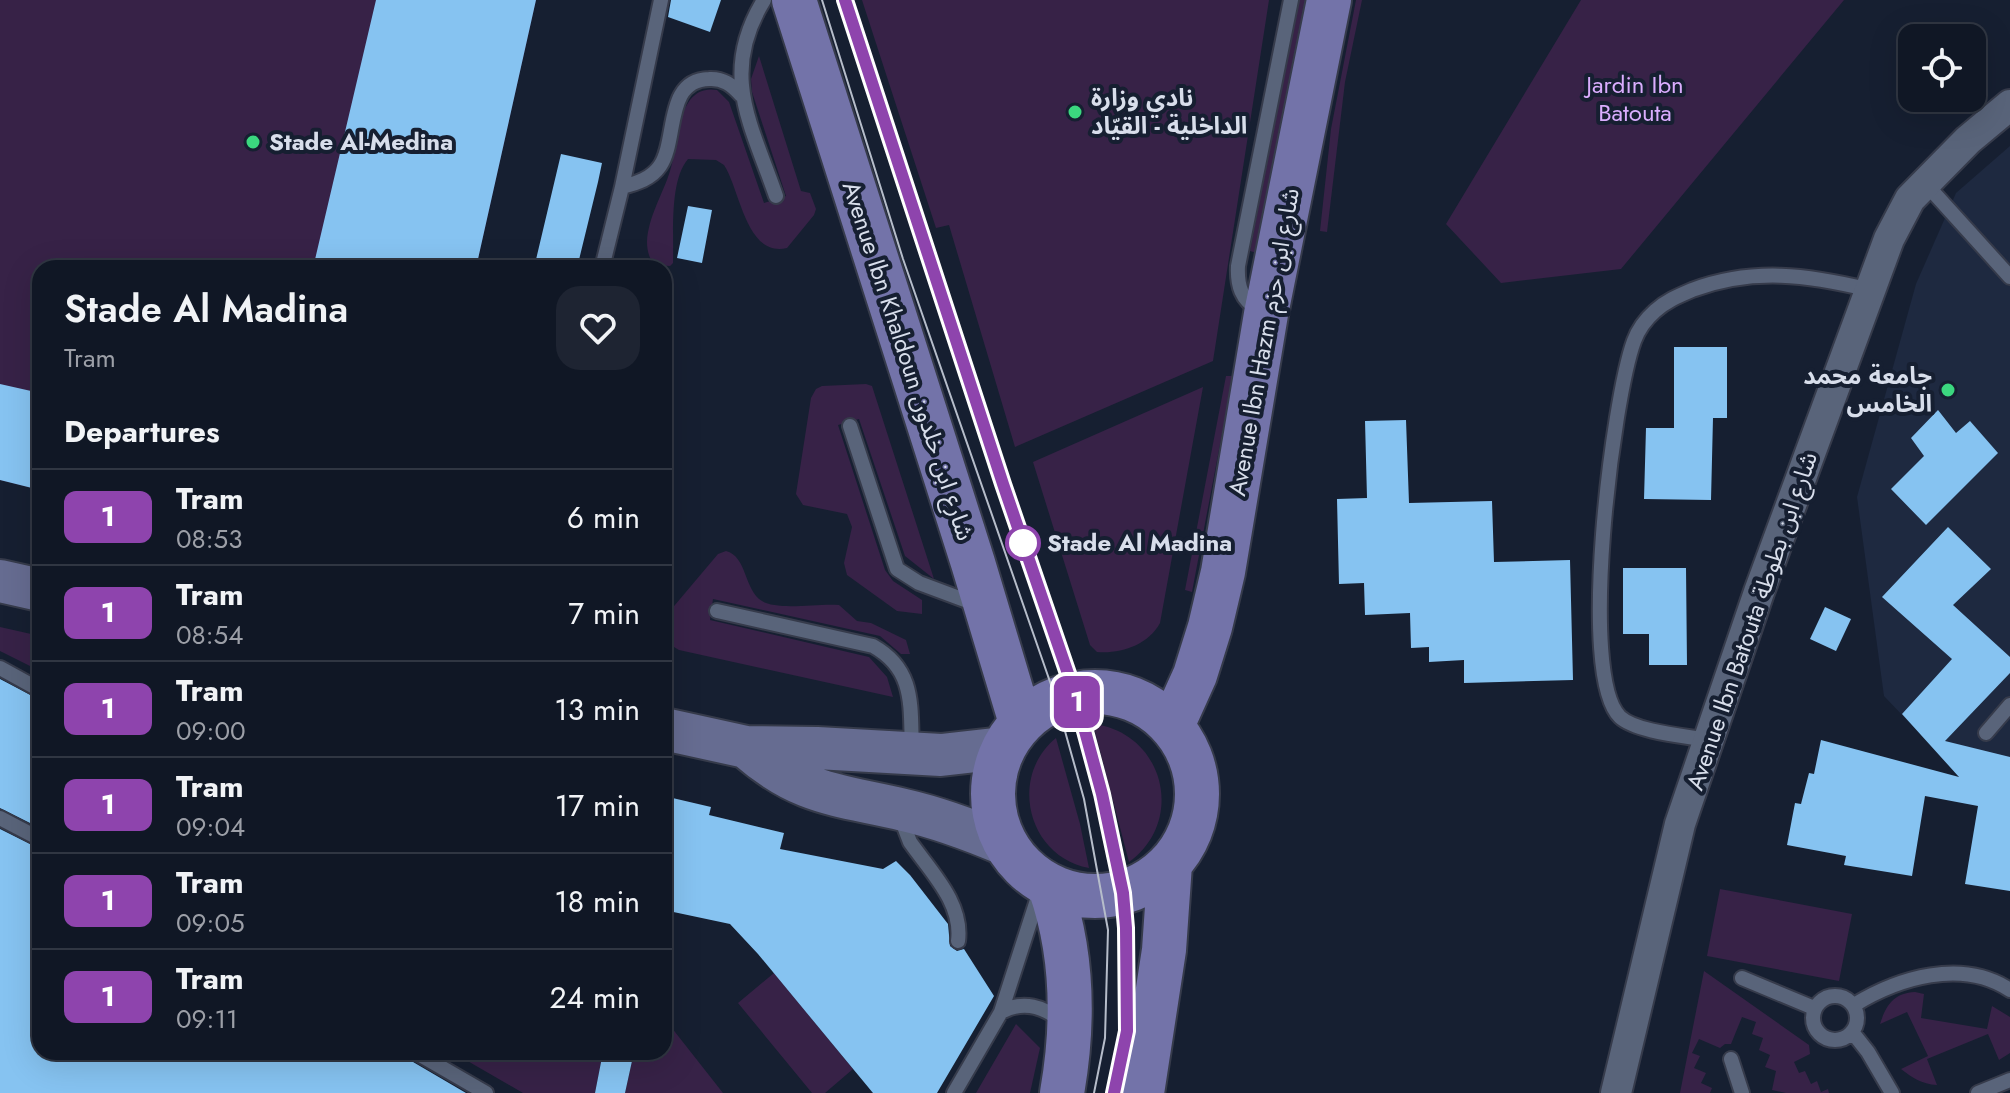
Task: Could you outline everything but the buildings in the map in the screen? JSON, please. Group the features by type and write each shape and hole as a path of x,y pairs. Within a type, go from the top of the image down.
{"main road":[{"name":"Avenue Ibn Khaldoun شارع ابن خلدون","path":"794,0 987,608 1012,736"},
{"name":"Avenue Ibn Hazm شارع ابن حزم","path":"1172,726 1195,675 1223,572 1266,314 1329,0"},
{"path":"0,581 32,588"},
{"path":"1075,694 1118,694 1157,712 1172,726 1193,764 1198,785 1192,828 1170,864 1147,882 1123,893 1085,896 1046,884 1017,861 1004,844 996,823 992,802 993,780 1012,736 1037,710 1056,699 1075,694"},
{"path":"672,731 746,747 941,755 1012,736"},
{"path":"746,747 766,765 814,791 908,811 966,828 1004,844"},
{"path":"1142,1093 1164,950 1170,864"},
{"path":"1046,884 1066,954 1069,1030 1062,1093"}],"street":[{"name":"Avenue Ibn Batouta شارع ابن بطوطة","path":"1616,1093 1680,824 1897,222 1910,199 1925,183 1968,140 2010,105"}],"lane":[{"path":"604,260 661,0"},
{"path":"764,0 748,33 742,55 741,95 776,196"},
{"path":"1266,314 1254,308 1241,293 1238,266 1291,0"},
{"path":"622,187 642,182 660,166 668,147 678,97 691,85 706,78 722,80 741,95"},
{"path":"1925,183 2010,277"},
{"path":"1708,740 1640,727 1621,718 1611,704 1606,689 1600,617 1607,489 1619,397 1635,337 1655,311 1671,298 1730,278 1786,275 1828,279 1871,290"},
{"path":"850,426 897,569 919,583 987,608"},
{"path":"717,611 873,646 885,653 897,663 908,683 912,754"},
{"path":"0,668 32,686"},
{"path":"1986,733 2010,705"},
{"path":"908,811 905,820 907,835 953,904 958,919 958,941"},
{"path":"0,818 32,835"},
{"path":"954,1093 1001,1012 1046,884"},
{"path":"1854,1005 1889,986 1928,976 1988,979 2010,990"},
{"path":"1742,978 1814,1008"},
{"path":"1838,996 1854,1005 1858,1015 1853,1033 1836,1041 1819,1035 1814,1027 1814,1008 1829,997 1838,996"},
{"path":"1001,1012 1012,1006 1033,1006 1047,1011 1069,1030"},
{"path":"1853,1033 1892,1093"},
{"path":"1731,1059 1742,1093"},
{"path":"429,1060 486,1093"},
{"path":"1978,1093 2010,1080"}],"shaded area":[{"name":"جامعة محمد الخامس","path":"2010,146 2010,777 1945,760 1884,696 1857,497 1916,284 1956,193"}],"green space":[{"name":"Stade Al-Medina","path":"0,0 536,0 478,260 32,260 32,488 0,480"},
{"name":"نادي وزارة الداخلية - القيّاد","path":"862,0 1269,0 1213,361 1015,447 949,225 936,228"},
{"path":"1298,0 1306,0 1257,253 1250,251"},
{"path":"1356,0 1362,0 1345,82 1327,232 1320,231 1331,129"},
{"name":"Jardin Ibn Batouta","path":"1581,0 1844,0 1621,269 1501,283 1446,224"},
{"path":"759,56 801,191 810,193 816,209 814,215 787,248 773,248 762,243 753,232 724,165 716,160 688,159 675,194 673,263 672,260 652,260 647,245 650,224 670,171 682,116 690,100 699,92 717,90 729,102 764,203 786,196 752,92 751,79"},
{"path":"1226,376 1233,376 1192,592 1185,590"},
{"path":"872,386 934,579 905,556 859,419 838,425 885,570 893,581 922,600 922,614 897,611 847,575 844,563 852,527 847,514 803,505 796,494 811,398 816,389"},
{"path":"1203,387 1160,623 1148,637 1133,646 1097,652 1090,645 1033,462"},
{"path":"726,551 738,559 756,596 762,601 788,606 839,605 857,621 871,623 906,640 910,654 901,654 880,636 713,599 710,620 869,657 887,677 893,697 679,650 672,646 672,609 718,554"},
{"path":"0,627 32,634 30,666 0,651"},
{"path":"1093,724 1117,731 1136,743 1150,760 1159,780 1162,802 1158,824 1147,844 1129,862"},
{"path":"1056,738 1089,868 1068,861 1051,849 1039,832 1032,814 1029,793 1032,773 1041,754"},
{"path":"1720,889 1852,914 1839,981 1707,956"},
{"path":"1704,971 1809,1045 1810,1054 1794,1062 1799,1073 1805,1071 1811,1084 1817,1081 1821,1092 1828,1089 1829,1093 1772,1090 1776,1071 1765,1067 1770,1055 1759,1050 1763,1038 1752,1034 1756,1022 1742,1017 1731,1044 1720,1048 1699,1039 1692,1053 1700,1056 1694,1068 1706,1073 1701,1083 1712,1088 1710,1093 1680,1093"},
{"path":"774,973 853,1069 825,1093 812,1093 738,1003"},
{"path":"1915,992 1924,994 1921,1018 1987,1029 1992,1006 2010,1017 2010,1053 1999,1060 1988,1034 1927,1059 1937,1085 1913,1078 1901,1069 1928,1056 1907,1012 1880,1024 1892,1001"},
{"path":"1016,1024 1040,1048 1030,1093 976,1093"},
{"path":"672,1028 723,1093 625,1093 632,1060 672,1060"},
{"path":"466,1060 601,1060 595,1093 523,1093"}],"tram line":[{"path":"822,0 903,259 1056,699 1084,799 1108,930 1105,1038 1094,1093"},
{"path":"845,0 1075,694 1102,794 1123,893 1126,928 1127,1031 1114,1093"},
{"name":"1","path":"845,0 1075,694 1102,794 1123,893 1127,951 1127,1031 1114,1093"}],"place":[{"name":"نادي وزارة الداخلية - القيّاد","path":"1075,112"},
{"name":"Stade Al-Medina","path":"253,142"},
{"name":"جامعة محمد الخامس","path":"1948,390"},
{"name":"Stade Al Madina","path":"1023,543"}]}
